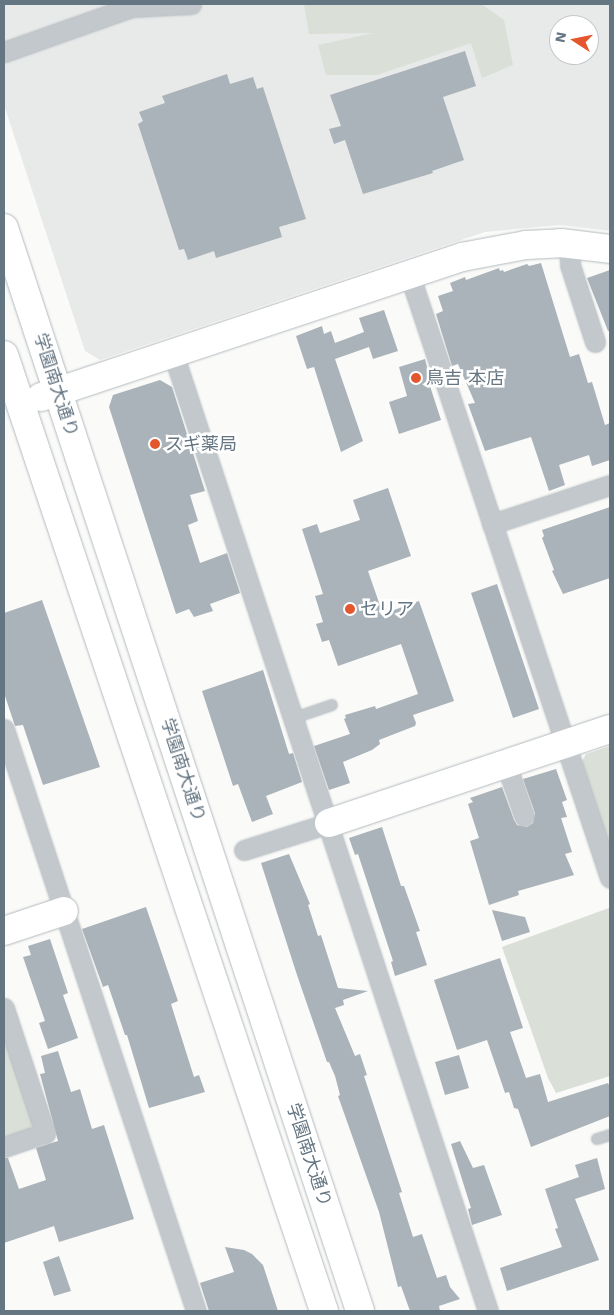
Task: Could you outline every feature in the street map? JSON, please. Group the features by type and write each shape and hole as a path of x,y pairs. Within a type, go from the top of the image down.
{"main road":[{"name":"学園南大通り","path":"4,228 360,1311"},
{"path":"12,406 410,276 462,257 526,245 569,244 610,249"},
{"name":"学園南大通り","path":"4,355 12,406 324,1311"},
{"path":"329,824 610,729"},
{"path":"4,931 64,911"}],"street":[{"path":"4,51 132,7 191,4"},
{"path":"569,244 570,265 595,342"},
{"path":"410,276 610,877"},
{"path":"173,353 488,1311"},
{"path":"492,524 610,485"},
{"path":"4,729 196,1311"},
{"path":"506,764 524,816"},
{"path":"244,850 329,824"},
{"path":"4,1008 45,1133 4,1148"}],"lane":[{"path":"294,718 332,705"},
{"path":"597,1139 610,1135"}],"shaded area":[{"path":"4,4 610,4 610,231 560,225 485,232 100,360 85,351 4,105"},
{"path":"304,4 481,4 504,20 513,65 482,78 471,43 377,75 326,75 318,45 373,33 309,34"},
{"path":"610,746 610,847 582,761 586,754"},
{"path":"609,908 610,1076 556,1093 548,1078 502,947"},
{"path":"4,1030 35,1121 29,1131 4,1140"}],"building":[{"path":"465,51 476,86 443,97 464,160 432,171 433,173 363,194 345,140 334,144 329,129 341,126 330,95"},
{"path":"227,74 230,84 253,77 257,89 263,87 306,219 279,227 282,237 216,258 214,251 188,260 184,249 179,250 138,124 143,121 139,112 165,103 162,96"},
{"path":"541,263 570,357 579,354 588,383 592,382 605,425 610,423 610,460 592,466 589,455 559,465 565,485 549,491 531,437 485,451 468,404 475,403 458,364 452,366 436,314 443,311 438,296 453,291 450,283 465,277 466,280 499,268 500,271 503,270 504,272 527,264 529,266"},
{"path":"610,270 610,331 608,331 587,278"},
{"path":"384,310 398,351 373,359 369,347 335,359 363,441 341,452 314,367 307,369 296,336 322,326 324,334 331,331 335,343 364,332 359,318"},
{"path":"425,359 431,383 429,383 441,420 399,434 389,402 407,396 399,367"},
{"name":"スギ薬局","path":"160,380 172,387 205,491 190,495 198,521 188,525 200,563 227,553 240,593 210,604 213,611 194,617 189,609 176,614 109,407 113,395"},
{"path":"388,488 411,556 368,571 383,614 419,601 454,701 413,715 416,723 415,726 379,740 380,744 372,750 343,762 350,783 329,790 314,746 350,734 344,719 346,718 345,715 375,706 376,709 418,694 401,644 338,666 329,640 322,642 316,624 323,622 315,596 323,594 302,529 317,524 320,533 360,520 353,500"},
{"path":"610,507 610,578 563,594 552,571 554,570 542,538 544,536 542,530"},
{"path":"497,584 539,709 513,718 471,593"},
{"path":"42,600 100,767 43,785 23,725 15,726 4,693 4,613"},
{"path":"263,670 289,754 293,753 302,782 266,796 273,814 252,822 238,784 233,786 202,691"},
{"path":"556,769 567,800 562,802 567,817 561,818 572,852 565,854 574,875 518,891 519,895 489,905 470,841 479,838 468,804 473,802 470,798 502,787 517,825 527,827 533,823 535,813 523,779"},
{"path":"382,827 401,886 404,886 420,931 416,932 427,965 395,976 391,962 393,961 358,854 355,855 349,838"},
{"path":"289,854 310,904 308,905 318,936 321,935 338,988 368,991 343,1000 344,1005 335,1008 355,1056 360,1054 367,1075 364,1076 402,1192 399,1193 413,1237 422,1234 437,1278 446,1275 450,1287 460,1299 439,1306 440,1311 410,1311 401,1286 398,1287 379,1212 338,1096 340,1095 335,1076 329,1062 327,1062 261,863"},
{"path":"146,907 178,1001 171,1004 194,1077 199,1075 205,1092 149,1108 127,1035 125,1035 108,985 103,987 82,929"},
{"path":"492,910 525,917 530,932 502,941"},
{"path":"50,939 68,993 63,995 78,1038 48,1049 39,1023 45,1021 23,957 31,955 28,946"},
{"path":"500,958 523,1028 510,1032 526,1078 540,1074 548,1102 608,1083 610,1087 610,1116 531,1147 518,1109 514,1108 509,1092 505,1093 487,1040 457,1050 434,980"},
{"path":"58,1051 71,1092 80,1089 92,1129 104,1125 134,1219 59,1242 54,1226 4,1243 4,1158 8,1158 19,1189 46,1180 36,1148 58,1141 40,1074 45,1073 41,1056"},
{"path":"459,1055 469,1088 445,1095 435,1062"},
{"path":"460,1141 473,1168 484,1165 502,1215 472,1225 468,1209 471,1208 451,1144"},
{"path":"597,1158 605,1189 575,1199 599,1260 507,1291 500,1268 562,1247 555,1229 558,1228 545,1189 579,1177 575,1165"},
{"path":"225,1247 244,1250 252,1254 263,1265 278,1311 209,1311 200,1283 234,1272"},
{"path":"59,1256 71,1291 54,1296 43,1262"}],"place":[{"name":"鳥吉 本店","path":"416,378"},
{"name":"スギ薬局","path":"155,444"},
{"name":"セリア","path":"350,609"}]}
